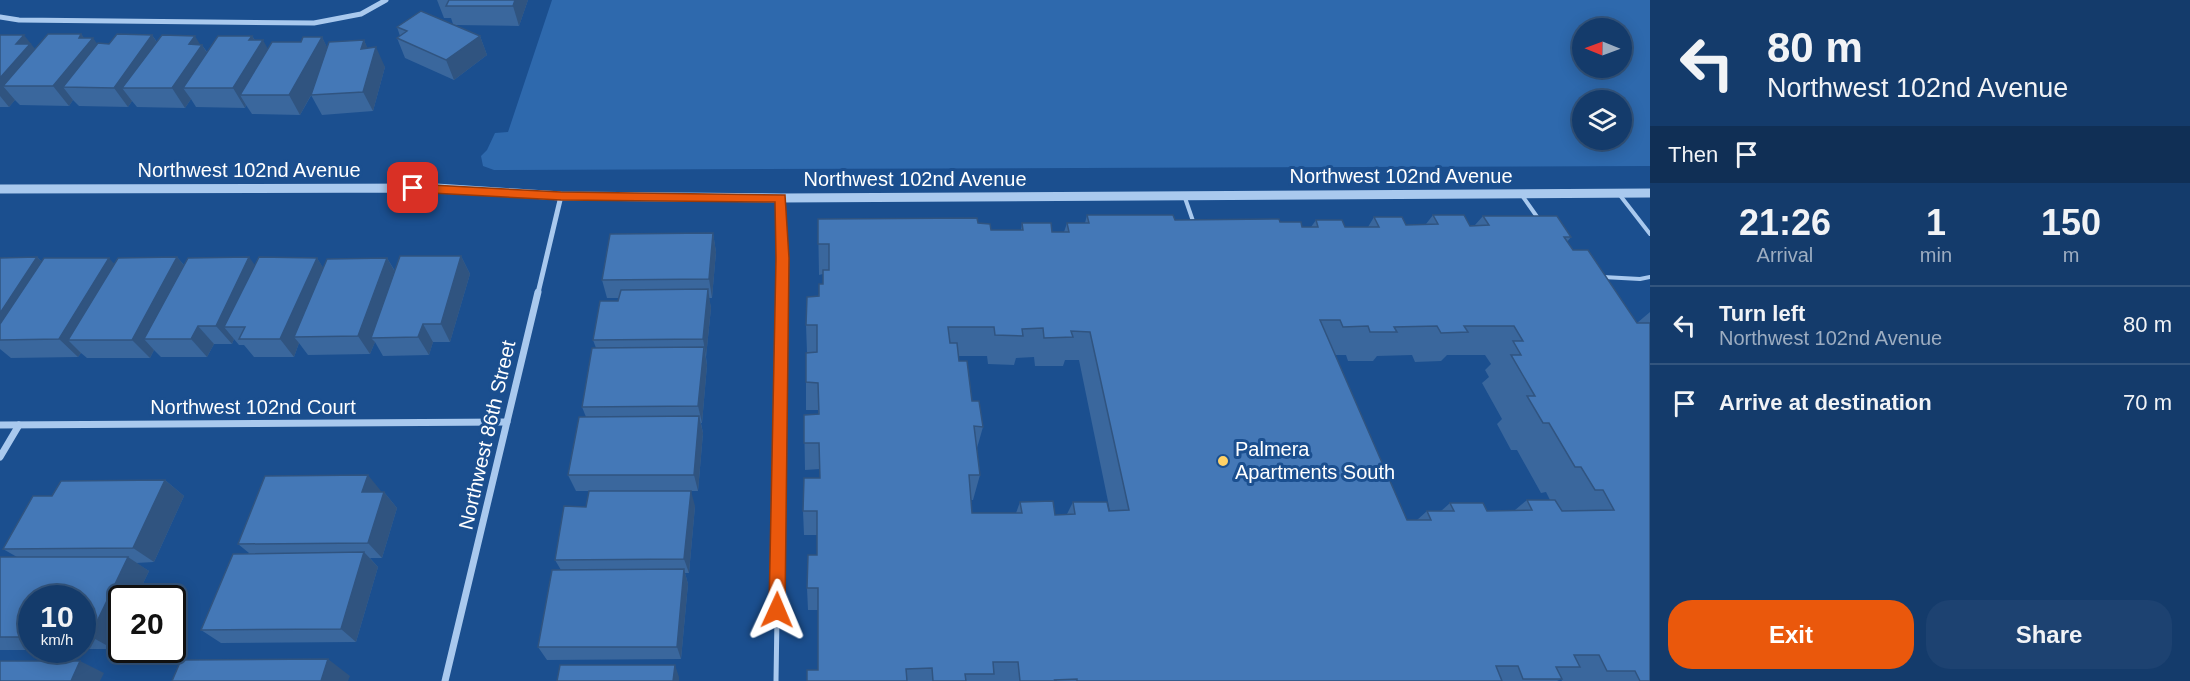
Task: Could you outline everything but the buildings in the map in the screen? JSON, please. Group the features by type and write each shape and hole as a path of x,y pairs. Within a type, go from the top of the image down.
{"street":[{"path":"0,17 19,20 314,23 348,19 386,0"},
{"name":"Northwest 102nd Avenue","path":"0,189 435,188 561,196 781,198 1650,193"},
{"name":"Northwest 86th Street","path":"445,681 561,196"},
{"name":"Northwest 102nd Court","path":"0,425 507,422"},
{"path":"0,456 19,425"}],"lane":[{"path":"1521,194 1544,226"},
{"path":"1618,194 1650,234"},
{"path":"1184,195 1196,228"},
{"path":"776,681 781,198"},
{"path":"1600,277 1640,279 1650,277"}],"shaded area":[{"path":"552,0 1650,0 1650,166 494,170 483,166 481,156 487,150 495,133 508,132"}],"place":[{"name":"Palmera Apartments South","path":"1223,461"}],"route":[{"path":"413,188 561,196 781,198 777,610"}]}
